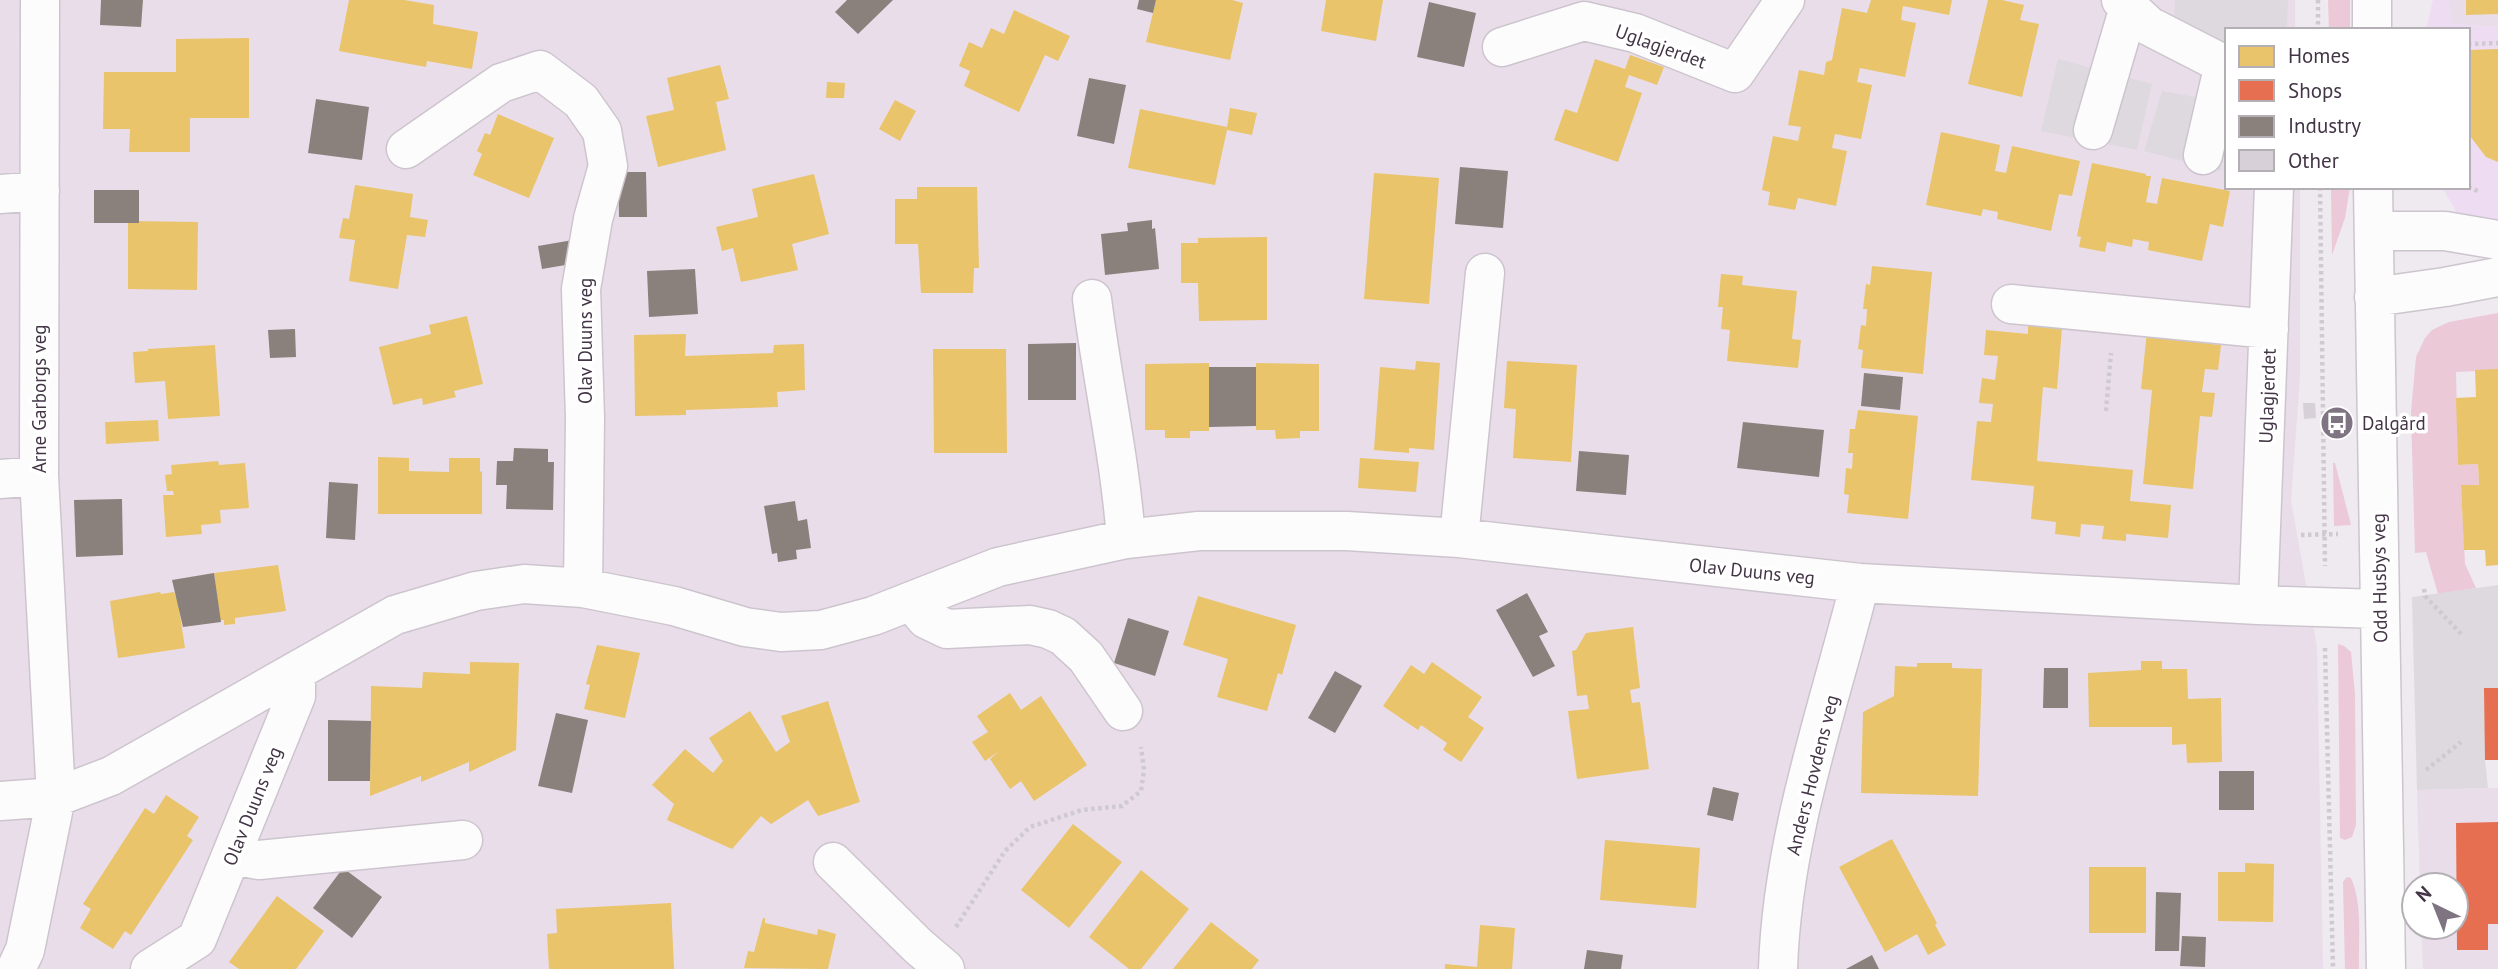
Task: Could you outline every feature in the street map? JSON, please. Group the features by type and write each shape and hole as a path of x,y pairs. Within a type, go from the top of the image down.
{"street":[{"name":"Arne Garborgs veg","path":"16,969 25,950 56,797 38,475 40,0"},
{"name":"Uglagjerdet","path":"1502,47 1584,21 1635,33 1735,73 1786,0"},
{"path":"2372,0 2372,28"},
{"path":"2092,130 2125,4 2149,26 2225,64"},
{"path":"2203,155 2225,69"},
{"name":"Olav Duuns veg","path":"406,149 501,83 540,70 581,101 602,131 608,166 593,219 582,289 585,418 583,588"},
{"name":"Uglagjerdet","path":"2259,605 2274,189"},
{"name":"Odd Husbys veg","path":"2373,189 2386,969"},
{"path":"0,194 40,191"},
{"path":"2374,231 2445,231 2498,240"},
{"path":"1459,538 1485,273"},
{"path":"2374,297 2498,277"},
{"path":"1092,299 1126,539"},
{"path":"2011,304 2269,330"},
{"path":"0,479 38,475"},
{"name":"Olav Duuns veg","path":"56,797 111,776 395,615 476,591 524,584 583,588 674,606 745,627 781,632 821,629 873,615 998,567 1126,539 1199,531 1347,531 1459,538 1860,583 2379,609"},
{"name":"Anders Hovdens veg","path":"1778,969 1796,824 1860,583"},
{"path":"911,601 926,619 947,629 1030,625 1063,636 1086,657 1123,711"},
{"name":"Olav Duuns veg","path":"150,969 197,939 296,696 296,671"},
{"path":"0,801 56,797"},
{"path":"232,855 259,860 463,841"},
{"path":"833,862 940,965"}],"path":[{"path":"2318,0 2318,28"},
{"path":"2470,44 2498,43"},
{"path":"2106,411 2114,314"},
{"path":"2423,583 2425,596 2463,636"},
{"path":"2421,774 2461,742"},
{"path":"940,965 1005,851 1030,827 1083,810 1122,806 1141,792 1144,770 1141,746"}],"shaded area":[{"path":"0,0 2295,0 2295,28 2225,28 2225,189 2300,189 2300,378 2291,500 2317,647 2323,969 0,969"},
{"path":"2175,0 2288,0 2287,28 2225,28 2225,50 2174,19"},
{"path":"2328,0 2350,0 2350,28 2329,28"},
{"path":"2433,0 2448,0 2452,24 2498,27 2498,224 2463,223 2443,189 2470,189 2470,28 2426,28"},
{"path":"2448,0 2498,0 2498,27 2452,24"},
{"path":"2058,59 2152,84 2137,150 2041,131"},
{"path":"2162,91 2225,103 2225,148 2221,171 2144,151"},
{"path":"2331,189 2350,189 2345,218 2332,255"},
{"path":"2498,313 2498,370 2456,372 2458,465 2478,464 2479,485 2461,486 2465,564 2476,588 2438,594 2426,552 2415,553 2411,412 2416,357 2432,330 2449,322"},
{"path":"2335,463 2351,525 2334,526"},
{"path":"2498,585 2498,688 2485,688 2485,760 2488,788 2417,790 2412,597"},
{"path":"2338,644 2351,652 2355,694 2356,825 2352,837 2345,840 2340,838"},
{"path":"2498,788 2498,969 2423,969 2422,941 2470,941 2470,871 2420,871 2417,790"},
{"path":"2347,877 2351,878 2357,900 2359,969 2345,969 2343,882"}],"building: Homes":[{"path":"349,0 404,0 434,5 433,24 478,32 472,69 427,61 426,67 339,51"},
{"path":"1156,0 1232,0 1243,3 1230,60 1146,42"},
{"path":"1326,0 1383,0 1376,41 1321,31"},
{"path":"1871,0 1952,0 1949,15 1903,6 1901,20 1916,23 1905,77 1860,68 1857,82 1872,85 1861,139 1835,134 1832,148 1847,151 1836,206 1798,198 1795,210 1768,205 1770,192 1762,190 1773,136 1798,141 1801,127 1788,125 1799,70 1824,75 1826,62 1832,60 1842,8 1867,13"},
{"path":"1988,0 2024,5 2020,20 2039,24 2022,97 1968,84"},
{"path":"2466,0 2498,0 2498,14 2466,15"},
{"path":"1014,10 1070,36 1058,61 1045,55 1019,112 964,86 970,71 959,66 969,42 982,48 991,28 1004,34"},
{"path":"249,38 249,118 190,118 190,152 129,152 130,129 103,129 104,72 176,72 176,39"},
{"path":"2498,49 2498,162 2486,157 2470,136 2470,50"},
{"path":"1630,55 1664,67 1657,85 1629,75 1625,87 1642,93 1618,162 1554,140 1565,109 1577,113 1595,59 1625,69"},
{"path":"720,65 729,99 716,102 726,150 658,167 646,116 674,110 667,78"},
{"path":"827,82 845,83 844,98 826,98"},
{"path":"895,100 916,111 900,141 879,129"},
{"path":"1230,108 1257,113 1252,135 1227,130 1215,185 1128,168 1140,109 1227,127"},
{"path":"498,114 554,138 529,198 473,175 482,154 477,151 485,133 490,135"},
{"path":"1941,132 2000,145 1995,171 2006,173 2012,146 2080,161 2072,196 2059,194 2051,231 1997,219 1998,212 1983,209 1981,216 1926,205"},
{"path":"2092,163 2151,176 2146,202 2157,204 2162,178 2230,191 2223,227 2210,224 2202,261 2148,250 2149,242 2133,239 2132,247 2107,242 2105,252 2079,247 2081,237 2077,236"},
{"path":"1374,173 1439,178 1429,304 1364,299"},
{"path":"814,174 829,234 792,244 798,270 741,282 733,248 722,251 716,227 758,217 752,189"},
{"path":"355,185 413,194 410,217 428,220 425,237 407,235 398,289 349,281 355,240 339,238 343,218 349,219"},
{"path":"917,187 977,187 979,268 974,268 973,293 921,293 918,244 895,244 895,199 917,199"},
{"path":"128,221 198,222 197,290 128,289"},
{"path":"1267,237 1267,320 1199,321 1198,283 1181,283 1181,243 1198,243 1198,238"},
{"path":"1872,266 1932,272 1923,374 1861,368 1863,350 1858,349 1861,325 1866,326 1867,309 1863,309 1866,284 1870,285"},
{"path":"1721,274 1743,276 1742,285 1797,291 1792,339 1801,340 1798,368 1727,361 1730,330 1721,329 1723,307 1718,307"},
{"path":"467,316 483,384 454,391 456,397 423,405 422,398 393,405 379,347 431,334 429,325"},
{"path":"2028,325 2062,328 2057,389 2043,387 2037,461 2133,470 2130,501 2171,505 2168,538 2126,534 2126,541 2102,539 2104,526 2081,524 2080,537 2055,534 2056,522 2031,519 2034,486 1971,480 1977,421 1991,422 1993,404 1979,403 1982,378 1995,380 1998,356 1984,355 1986,330 2028,334"},
{"path":"2147,331 2174,334 2174,340 2221,345 2218,370 2205,369 2202,392 2215,393 2212,417 2200,416 2193,489 2143,484 2152,390 2141,389"},
{"path":"686,334 685,356 773,353 774,345 804,344 805,390 777,392 778,407 686,410 686,415 635,416 634,335"},
{"path":"215,345 220,416 168,419 165,381 135,383 133,352"},
{"path":"933,349 1006,349 1007,453 934,453"},
{"path":"1416,361 1440,363 1434,450 1409,448 1409,453 1374,450 1380,367 1415,370"},
{"path":"1507,361 1577,365 1571,462 1513,458 1516,409 1504,408"},
{"path":"1209,363 1209,431 1190,431 1190,438 1165,438 1165,430 1145,430 1145,364"},
{"path":"1256,363 1319,364 1319,431 1300,431 1300,438 1276,439 1275,430 1256,430"},
{"path":"2498,369 2498,565 2486,566 2485,550 2464,550 2461,485 2479,485 2478,464 2458,465 2456,398 2476,397 2475,370"},
{"path":"1858,410 1918,416 1908,519 1847,513 1849,495 1844,494 1846,468 1852,469 1853,453 1848,453 1850,429 1855,429"},
{"path":"158,420 159,441 106,444 105,422"},
{"path":"378,457 409,458 409,471 449,472 449,458 480,458 482,514 378,514"},
{"path":"1360,458 1419,462 1416,492 1358,488"},
{"path":"218,461 219,465 245,463 249,508 220,510 221,523 201,525 202,534 166,537 163,495 174,495 173,491 167,491 165,475 172,474 171,465"},
{"path":"278,565 286,611 235,618 235,624 224,625 224,620 220,620 214,573"},
{"path":"174,592 185,648 118,658 110,601"},
{"path":"1198,596 1296,625 1282,675 1278,673 1267,711 1217,697 1228,659 1183,645"},
{"path":"1633,627 1640,688 1630,690 1632,703 1640,702 1649,769 1577,779 1568,711 1589,709 1587,695 1577,696 1572,651 1576,650 1586,633"},
{"path":"597,645 640,653 625,718 584,709 590,685 586,684"},
{"path":"2141,661 2162,661 2162,669 2187,669 2188,699 2221,698 2222,762 2187,763 2186,744 2172,745 2172,727 2089,727 2088,673 2141,670"},
{"path":"470,662 519,663 516,750 469,772 469,762 421,782 421,776 370,796 371,686 422,688 423,672 470,674"},
{"path":"1432,662 1482,697 1468,717 1484,728 1461,762 1443,750 1447,743 1421,725 1418,730 1383,706 1411,665 1424,674"},
{"path":"1917,663 1952,663 1952,668 1982,669 1978,796 1861,793 1863,712 1894,696 1895,666 1917,667"},
{"path":"1010,693 1021,710 1041,696 1087,765 1034,801 1021,781 1010,789 990,759 999,751 985,761 972,742 988,732 977,716"},
{"path":"828,701 860,802 818,816 808,800 771,824 761,816 732,849 667,820 674,804 652,785 685,749 713,773 723,761 709,738 750,711 776,752 790,742 781,716"},
{"path":"166,795 199,817 187,836 193,840 131,935 125,931 113,949 80,928 91,909 83,904 145,808 154,814"},
{"path":"1073,824 1122,862 1069,928 1021,890"},
{"path":"1892,839 1946,945 1928,955 1917,934 1885,952 1839,867"},
{"path":"1605,840 1700,848 1696,908 1600,900"},
{"path":"2245,863 2274,864 2273,922 2218,921 2218,872 2245,872"},
{"path":"2089,867 2146,867 2146,933 2089,933"},
{"path":"1141,870 1189,909 1141,969 1129,969 1089,937"},
{"path":"277,896 324,931 296,969 239,969 229,962"},
{"path":"671,903 674,969 549,969 547,934 557,933 556,909"},
{"path":"763,918 765,923 817,935 818,929 836,934 828,969 744,968 748,951 754,952"},
{"path":"1211,922 1259,960 1252,969 1173,969"},
{"path":"1480,925 1515,928 1512,969 1445,969 1445,964 1477,967"}],"building: Shops":[{"path":"2484,688 2498,688 2498,760 2485,760"},
{"path":"2498,822 2498,924 2488,924 2488,950 2457,950 2457,941 2470,941 2470,871 2456,871 2456,823"}],"building: Industry":[{"path":"101,0 143,0 141,27 100,25"},
{"path":"847,0 893,0 858,34 835,12"},
{"path":"1139,0 1156,0 1153,13 1137,9"},
{"path":"1429,2 1476,13 1464,67 1417,57"},
{"path":"1089,78 1126,85 1114,144 1077,136"},
{"path":"316,99 369,107 362,160 308,153"},
{"path":"1460,167 1508,171 1503,228 1455,224"},
{"path":"618,172 646,172 647,217 619,217"},
{"path":"94,190 139,190 139,223 94,223"},
{"path":"1152,220 1159,269 1105,275 1101,234 1128,231 1127,223"},
{"path":"573,240 577,263 542,269 538,246"},
{"path":"695,269 698,314 649,317 647,271"},
{"path":"295,329 296,357 270,358 268,330"},
{"path":"1076,343 1076,400 1028,400 1028,344"},
{"path":"1209,367 1256,367 1256,426 1209,427"},
{"path":"1864,373 1903,377 1900,410 1861,406"},
{"path":"1743,422 1824,430 1819,477 1737,468"},
{"path":"514,448 548,449 548,462 554,462 553,510 506,509 507,485 496,485 497,461 513,461"},
{"path":"1579,451 1629,455 1626,495 1576,491"},
{"path":"329,482 358,484 355,540 326,538"},
{"path":"122,499 123,555 76,557 74,500"},
{"path":"795,501 798,521 807,519 811,548 796,550 797,559 778,562 777,553 772,554 764,506"},
{"path":"214,573 221,622 183,627 172,580"},
{"path":"1527,593 1548,632 1539,636 1555,666 1533,677 1496,610"},
{"path":"1128,618 1169,631 1155,676 1114,663"},
{"path":"2044,668 2068,668 2068,708 2043,708"},
{"path":"1335,671 1362,686 1335,733 1308,718"},
{"path":"556,713 588,720 572,793 538,786"},
{"path":"328,720 371,721 370,781 328,781"},
{"path":"2219,771 2254,771 2254,810 2219,810"},
{"path":"1713,787 1739,793 1733,821 1707,815"},
{"path":"343,868 382,897 352,938 313,908"},
{"path":"2156,892 2181,893 2179,951 2155,951"},
{"path":"2182,936 2206,937 2205,967 2180,966"},
{"path":"1587,950 1623,955 1621,969 1584,969"},
{"path":"1872,955 1879,969 1846,969"}],"building: Other":[{"path":"2303,403 2315,403 2316,418 2304,419"}],"place":[{"name":"Dalgård","path":"2337,423"}]}
